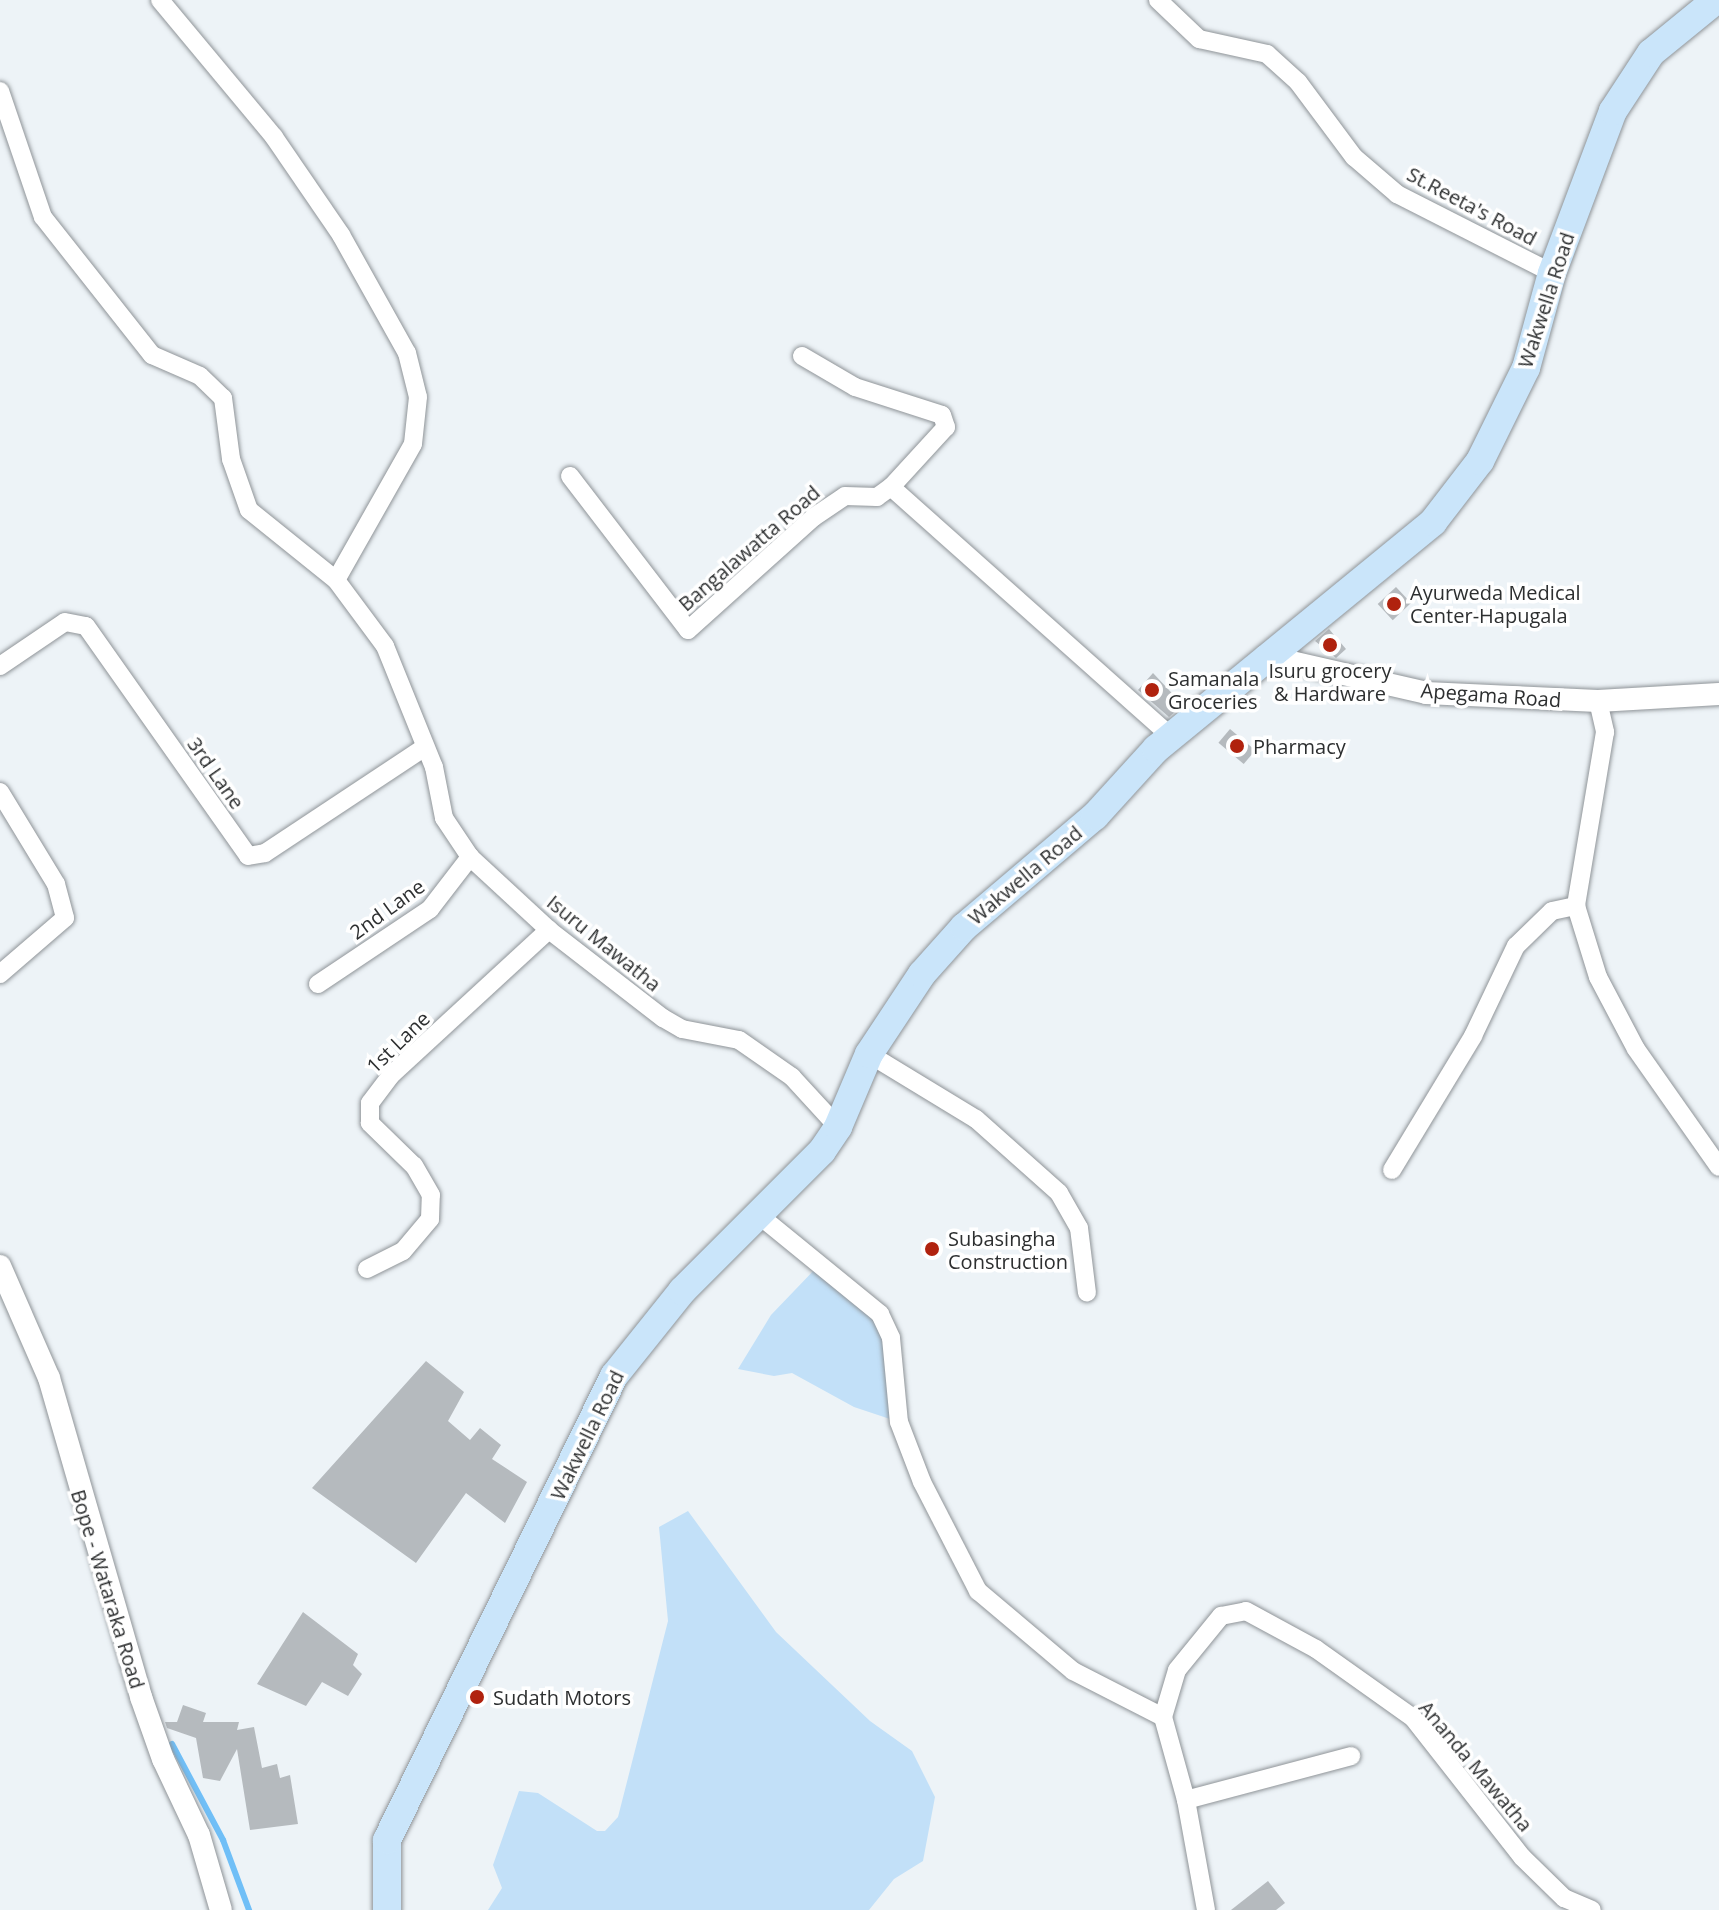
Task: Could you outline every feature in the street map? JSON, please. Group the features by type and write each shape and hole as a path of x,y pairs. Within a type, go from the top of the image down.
{"main road":[{"name":"Wakwella Road","path":"387,1910 387,1840 614,1376 653,1323 760,1216 838,1127 869,1054 922,974 964,927 1095,816 1172,737 1265,656 1433,522 1480,461 1526,368 1552,273 1613,111 1651,53 1716,0"}],"street":[{"path":"160,0 274,137 341,235 407,353 418,397 413,444 336,580"},
{"name":"St.Reeta's Road","path":"1158,0 1199,39 1267,54 1298,82 1354,157 1397,194 1552,273"},
{"name":"Isuru Mawatha","path":"0,91 43,217 152,355 200,376 223,398 231,459 249,510 336,580 385,646 425,747 444,818 470,857 549,930 663,1018 682,1029 739,1040 792,1077 838,1127"},
{"path":"802,356 855,387 942,415 946,427 891,487 1172,737"},
{"name":"Bangalawatta Road","path":"570,476 688,630 814,517 845,496 877,497 891,487"},
{"name":"3rd Lane","path":"0,666 65,622 86,626 248,856 265,853 425,747"},
{"name":"Apegama Road","path":"1265,656 1426,693 1598,701 1719,694"},
{"path":"1598,701 1605,732 1576,906 1598,977 1636,1049 1719,1167"},
{"path":"0,792 56,884 65,918 0,974"},
{"name":"2nd Lane","path":"318,984 430,909 470,857"},
{"path":"1392,1170 1473,1036 1516,946 1552,911 1576,906"},
{"name":"1st Lane","path":"367,1269 403,1251 430,1219 431,1195 414,1166 370,1123 370,1103 390,1076 549,930"},
{"path":"869,1054 976,1119 1059,1193 1079,1228 1087,1293"},
{"path":"760,1216 880,1314 891,1338 899,1422 922,1482 978,1591 1073,1671 1163,1717 1186,1800 1206,1910"},
{"name":"Bope - Wataraka Road","path":"0,1266 49,1378 141,1697 163,1759 199,1835 221,1910"},
{"name":"Ananda Mawatha","path":"1163,1717 1177,1670 1221,1616 1246,1611 1316,1649 1413,1718 1522,1857 1564,1898 1592,1910"},
{"path":"1186,1800 1351,1756"}],"shaded area":[{"path":"818,1266 880,1314 899,1422 854,1407 792,1373 774,1376 738,1369 771,1315"},
{"path":"688,1511 776,1632 870,1721 912,1751 935,1797 923,1861 894,1879 869,1910 488,1910 502,1888 493,1865 519,1791 538,1793 597,1831 605,1831 618,1817 668,1621 659,1527"}],"building":[{"name":"Ayurweda Medical Center-Hapugala","path":"1396,587 1411,603 1393,620 1378,604"},
{"name":"Isuru grocery & Hardware","path":"1329,629 1346,649 1336,658 1315,641"},
{"path":"1153,673 1183,705 1169,717 1138,690"},
{"name":"Pharmacy","path":"1230,729 1255,750 1244,764 1218,743"},
{"path":"426,1361 464,1392 448,1421 470,1440 480,1428 501,1445 492,1459 527,1482 505,1523 466,1493 416,1563 312,1488"},
{"path":"303,1612 358,1654 353,1665 362,1674 348,1696 322,1682 306,1706 257,1684"},
{"path":"183,1705 206,1713 203,1722 239,1722 237,1730 254,1727 262,1768 277,1764 280,1778 290,1775 298,1824 250,1830 237,1749 220,1781 203,1778 196,1738 167,1728 165,1722 177,1722"},
{"path":"1268,1881 1285,1903 1276,1910 1231,1910"}],"waterway":[{"path":"172,1744 223,1840 249,1910"}],"place":[{"name":"Ayurweda Medical Center-Hapugala","path":"1394,604"},
{"name":"Isuru grocery & Hardware","path":"1330,645"},
{"name":"Samanala Groceries","path":"1152,690"},
{"name":"Pharmacy","path":"1237,746"},
{"name":"Subasingha Construction","path":"932,1249"},
{"name":"Sudath Motors","path":"477,1697"}]}
